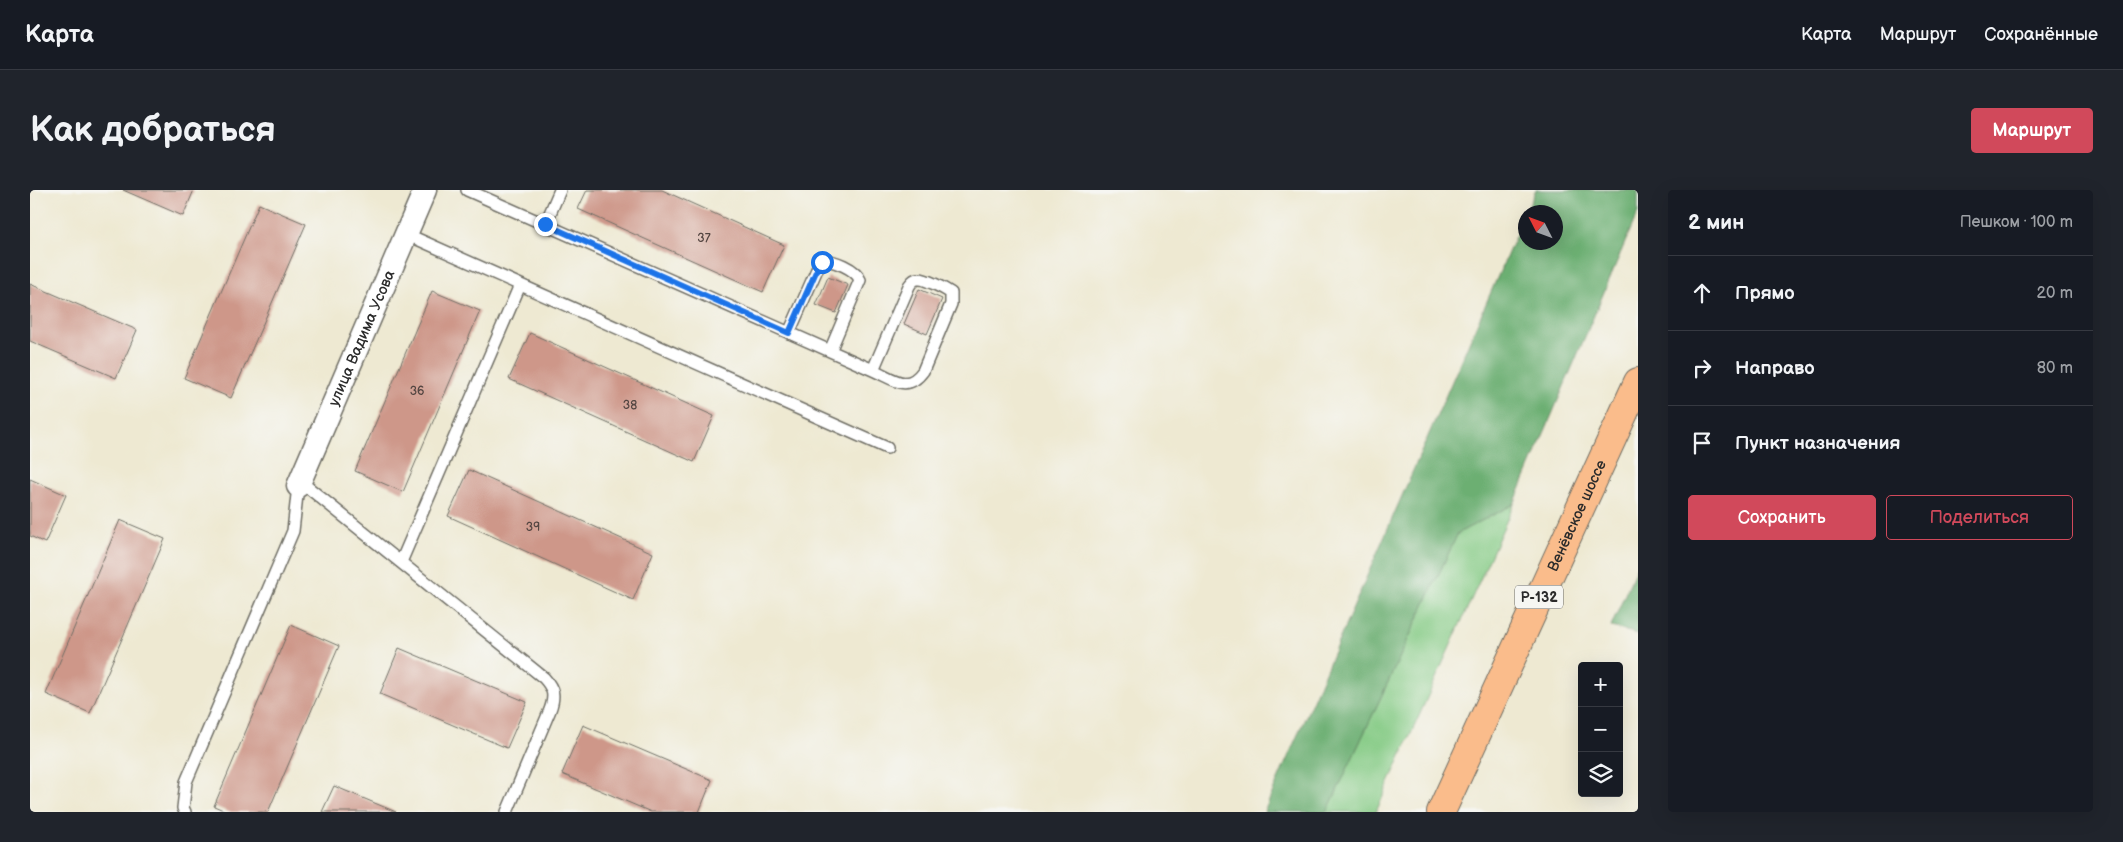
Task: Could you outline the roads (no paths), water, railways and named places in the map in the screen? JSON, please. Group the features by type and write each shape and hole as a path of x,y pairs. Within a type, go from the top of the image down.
{"main road":[{"name":"Венёвское шоссе","path":"1441,812 1638,382"}],"street":[{"name":"улица Вадима Усова","path":"299,483 425,190"}],"lane":[{"path":"467,190 900,382 908,384 916,380 923,371 951,304 951,293 924,280 918,278 914,280 909,286 873,370"},
{"path":"545,224 560,190"},
{"path":"406,234 886,448"},
{"path":"789,333 818,267 822,262 832,262 853,271 860,280 830,351"},
{"path":"401,562 520,284"},
{"path":"299,483 401,562 544,678 552,687 554,698 550,710 507,812"},
{"path":"185,812 183,808 186,782 293,532 299,483"}]}
